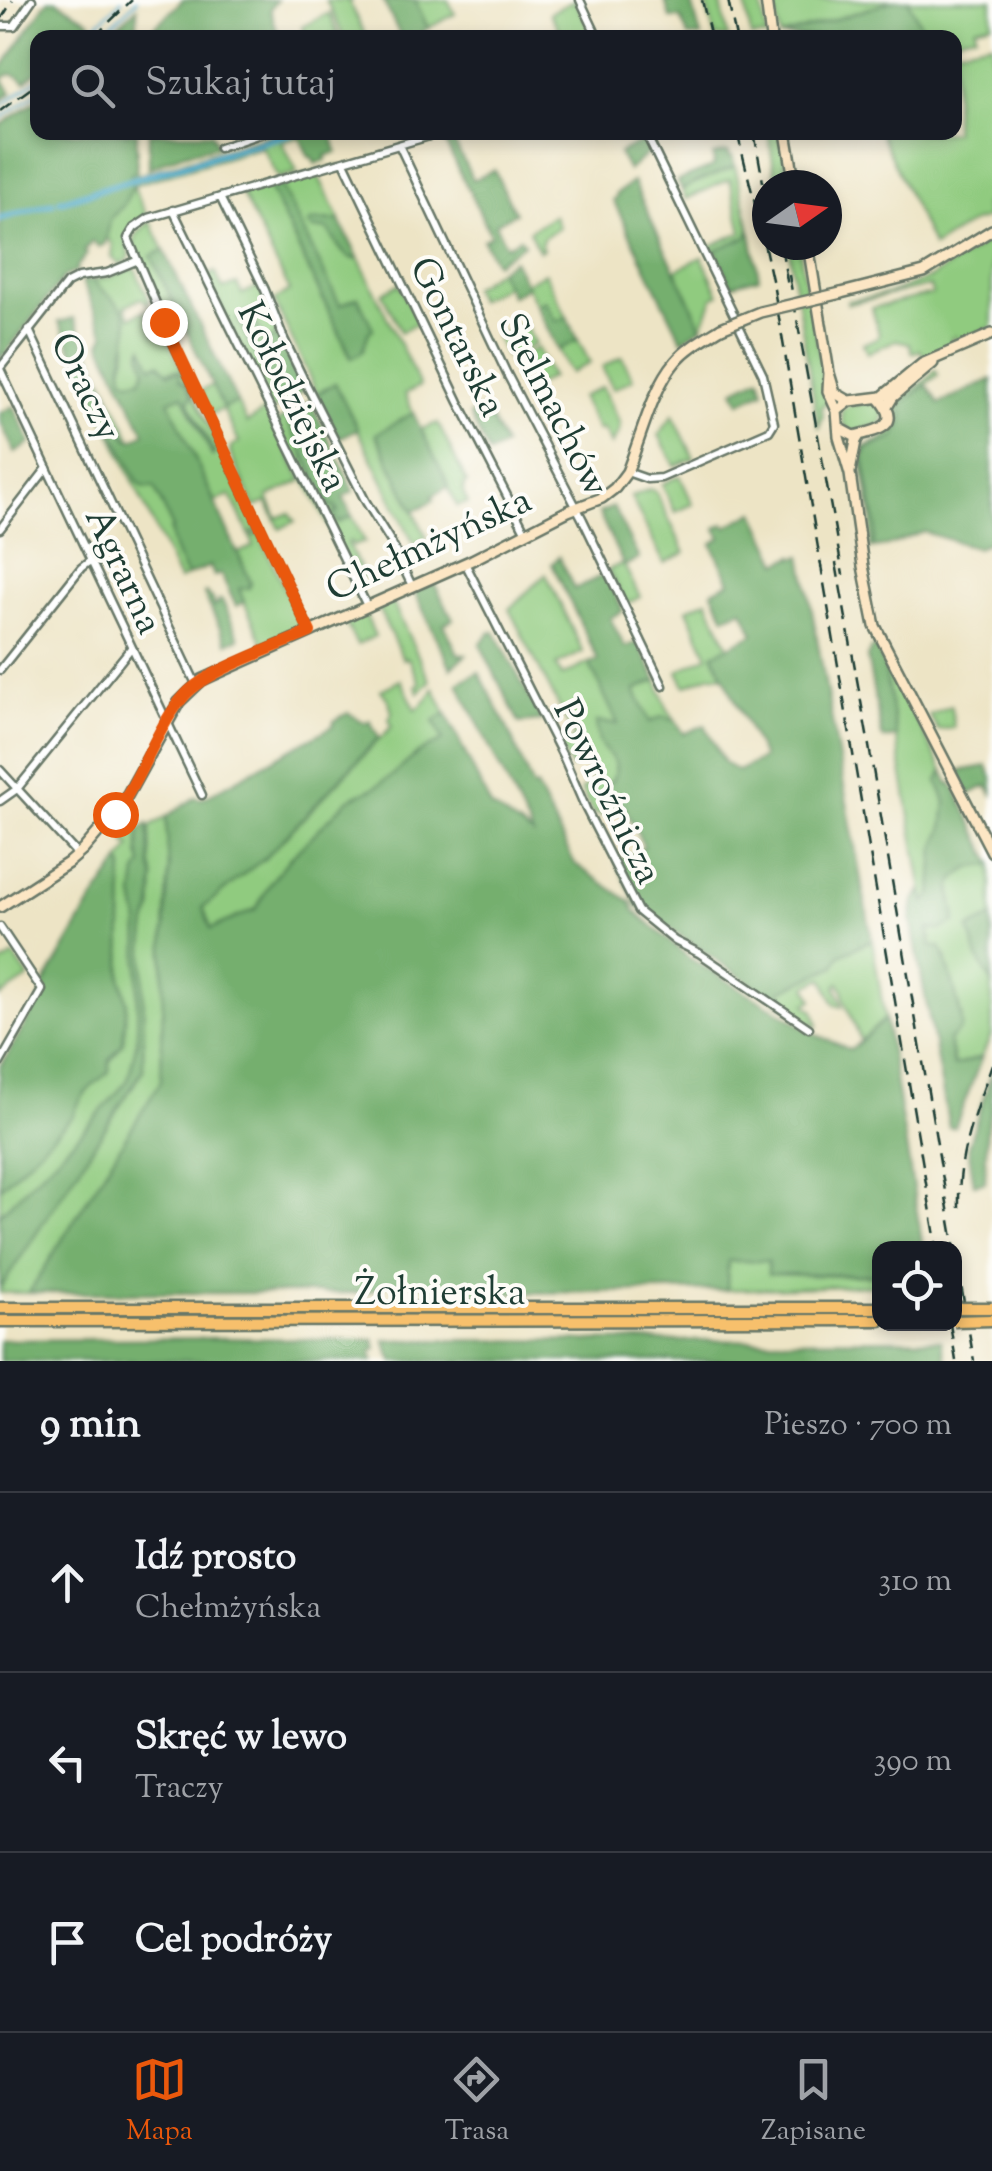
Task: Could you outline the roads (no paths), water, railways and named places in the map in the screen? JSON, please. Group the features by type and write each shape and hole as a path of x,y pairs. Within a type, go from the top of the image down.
{"main road":[{"name":"Żołnierska","path":"0,1308 872,1308"},
{"path":"962,1308 992,1308"},
{"name":"Żołnierska","path":"0,1322 872,1320"},
{"path":"962,1320 992,1320"}],"street":[{"path":"0,26 14,26 32,0"},
{"path":"580,0 594,30"},
{"path":"766,0 771,30"},
{"path":"219,148 242,140"},
{"path":"310,632 128,242 130,233 149,218 418,140"},
{"path":"627,472 646,479 661,478 770,431 774,422 764,375 649,140"},
{"path":"787,140 792,170"},
{"name":"Stelmachów","path":"399,146 663,686"},
{"name":"Gontarska","path":"344,161 526,533"},
{"path":"220,197 291,353 412,586"},
{"name":"Kołodziejska","path":"173,210 367,606"},
{"name":"Chełmżyńska","path":"0,907 78,855 123,803 180,702 196,684 609,494 627,472 667,374 687,351 721,328 756,313 924,272 992,230"},
{"path":"810,260 834,393 850,401"},
{"path":"0,368 67,283 136,261"},
{"name":"Oraczy","path":"29,330 196,684"},
{"path":"837,411 850,401 879,398 922,364 992,334"},
{"path":"838,428 859,436 884,428 893,397 939,358"},
{"name":"Agrarna","path":"0,368 202,795"},
{"path":"829,373 829,396 837,411 850,474 862,566 875,626 992,852"},
{"path":"879,398 887,407"},
{"path":"850,474 859,436"},
{"path":"0,528 47,468"},
{"path":"0,670 80,568 90,561"},
{"name":"Powroźnicza","path":"465,563 638,911 675,941 699,953 809,1028"},
{"path":"0,801 17,789 131,648"},
{"path":"0,770 78,855"},
{"path":"0,927 42,990 0,1063"}],"waterway":[{"path":"91,30 122,0"},
{"path":"106,30 137,0"},
{"path":"0,107 30,85"},
{"path":"0,119 30,98"},
{"path":"60,201 269,140"},
{"path":"0,219 53,203"}],"railway":[{"path":"0,21 13,0"},
{"path":"101,30 132,0"},
{"path":"702,0 709,30"},
{"path":"728,0 734,30"},
{"path":"0,111 30,89"},
{"path":"739,140 774,289 936,1241"},
{"path":"755,140 761,170"},
{"path":"784,260 788,287"},
{"path":"789,275 843,575"},
{"path":"836,563 974,1361"},
{"path":"959,1208 964,1151 992,1064"},
{"path":"951,1331 956,1361"}]}
